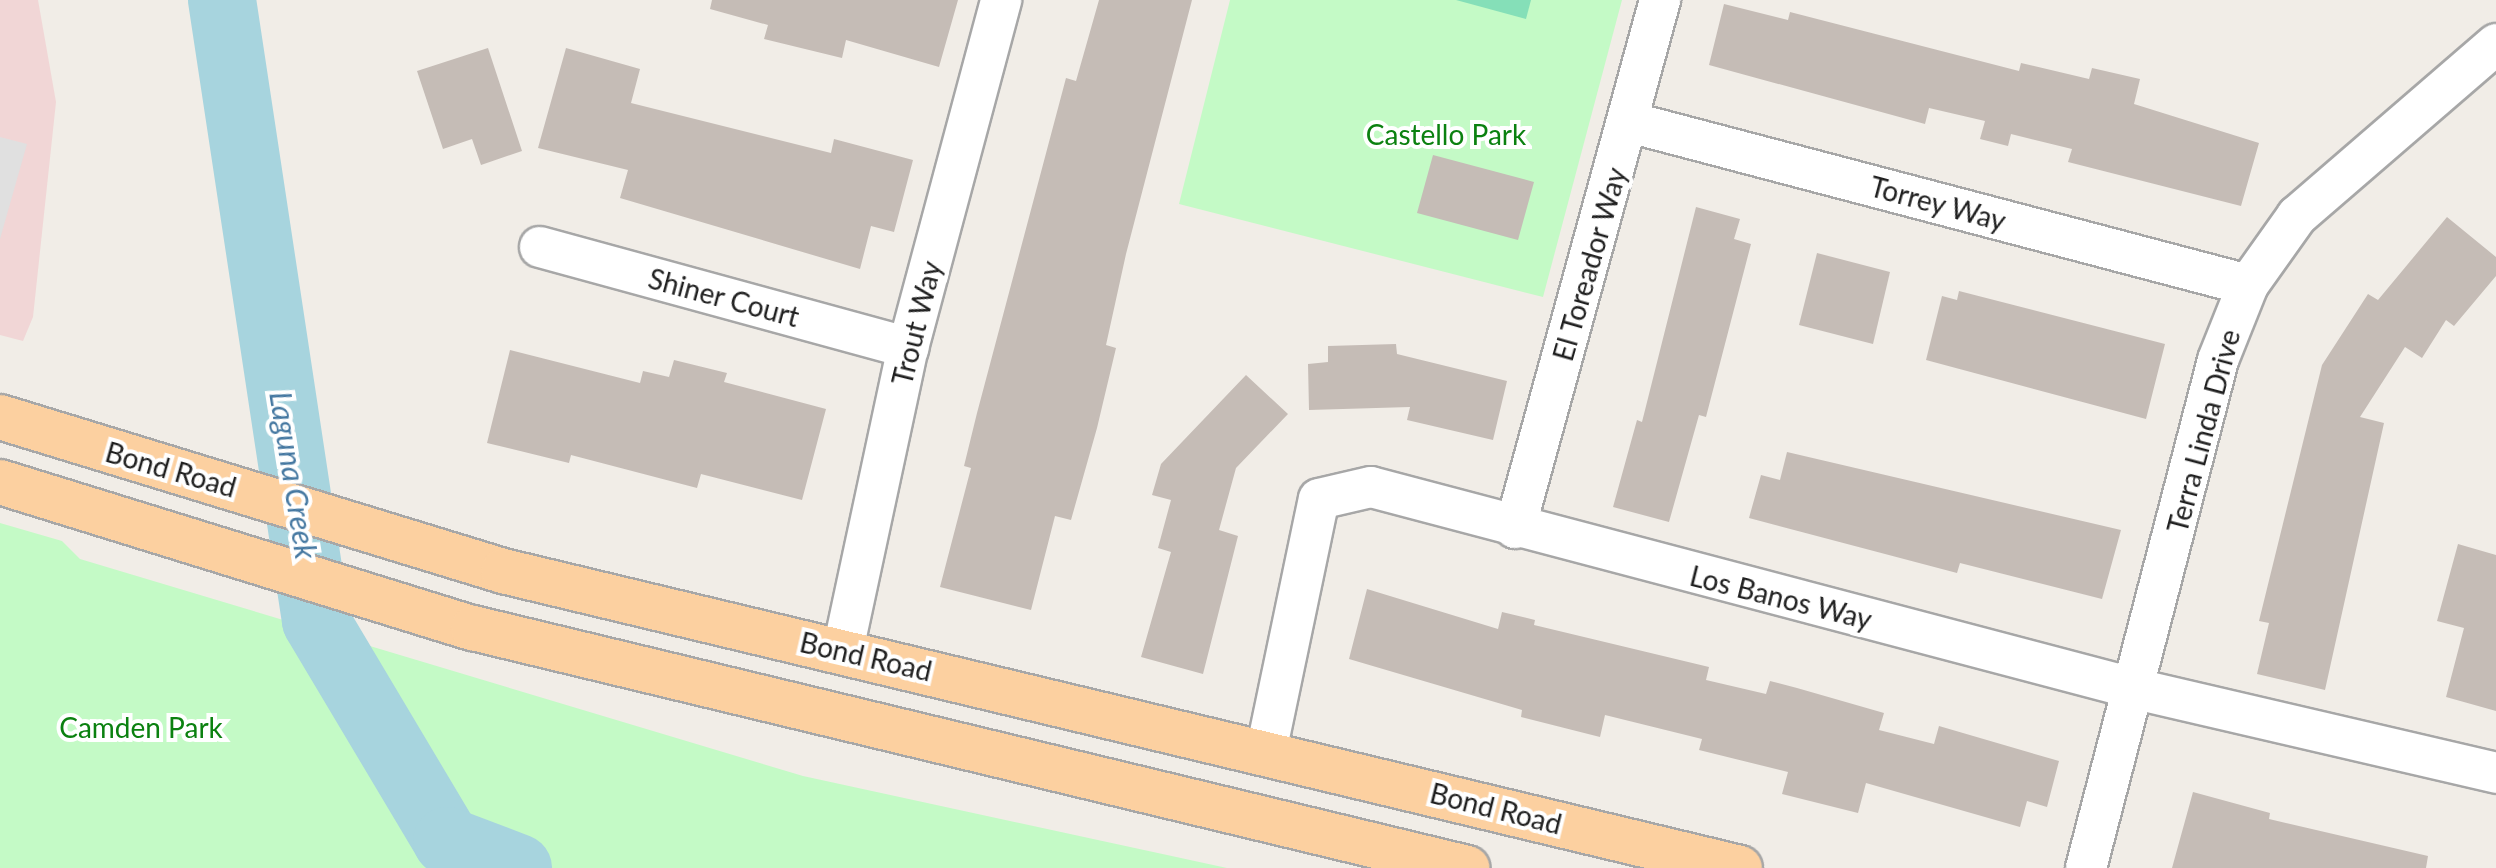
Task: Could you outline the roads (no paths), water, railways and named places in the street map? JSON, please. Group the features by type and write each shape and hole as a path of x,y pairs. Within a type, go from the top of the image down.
{"main road":[{"name":"Bond Road","path":"0,417 165,465 503,571 843,650 1740,868"},
{"path":"0,451 120,454"},
{"path":"0,482 473,628 1467,868"}],"street":[{"name":"Trout Way","path":"843,650 908,348 1001,0"},
{"name":"El Toreador Way","path":"1515,528 1629,122 1660,0"},
{"name":"Terra Linda Drive","path":"2086,868 2136,689 2218,360 2248,285 2297,216 2496,44"},
{"name":"Torrey Way","path":"1629,122 2248,285"},
{"name":"Shiner Court","path":"540,247 908,348"},
{"name":"Los Banos Way","path":"1266,752 1319,499 1371,487 1515,528 2136,689 2496,773"}],"waterway":[{"name":"Laguna Creek","path":"222,0 316,621 447,841 518,868"}],"park label":[{"name":"Castello Park","path":"1446,134"},
{"name":"Camden Park","path":"141,727"}]}
